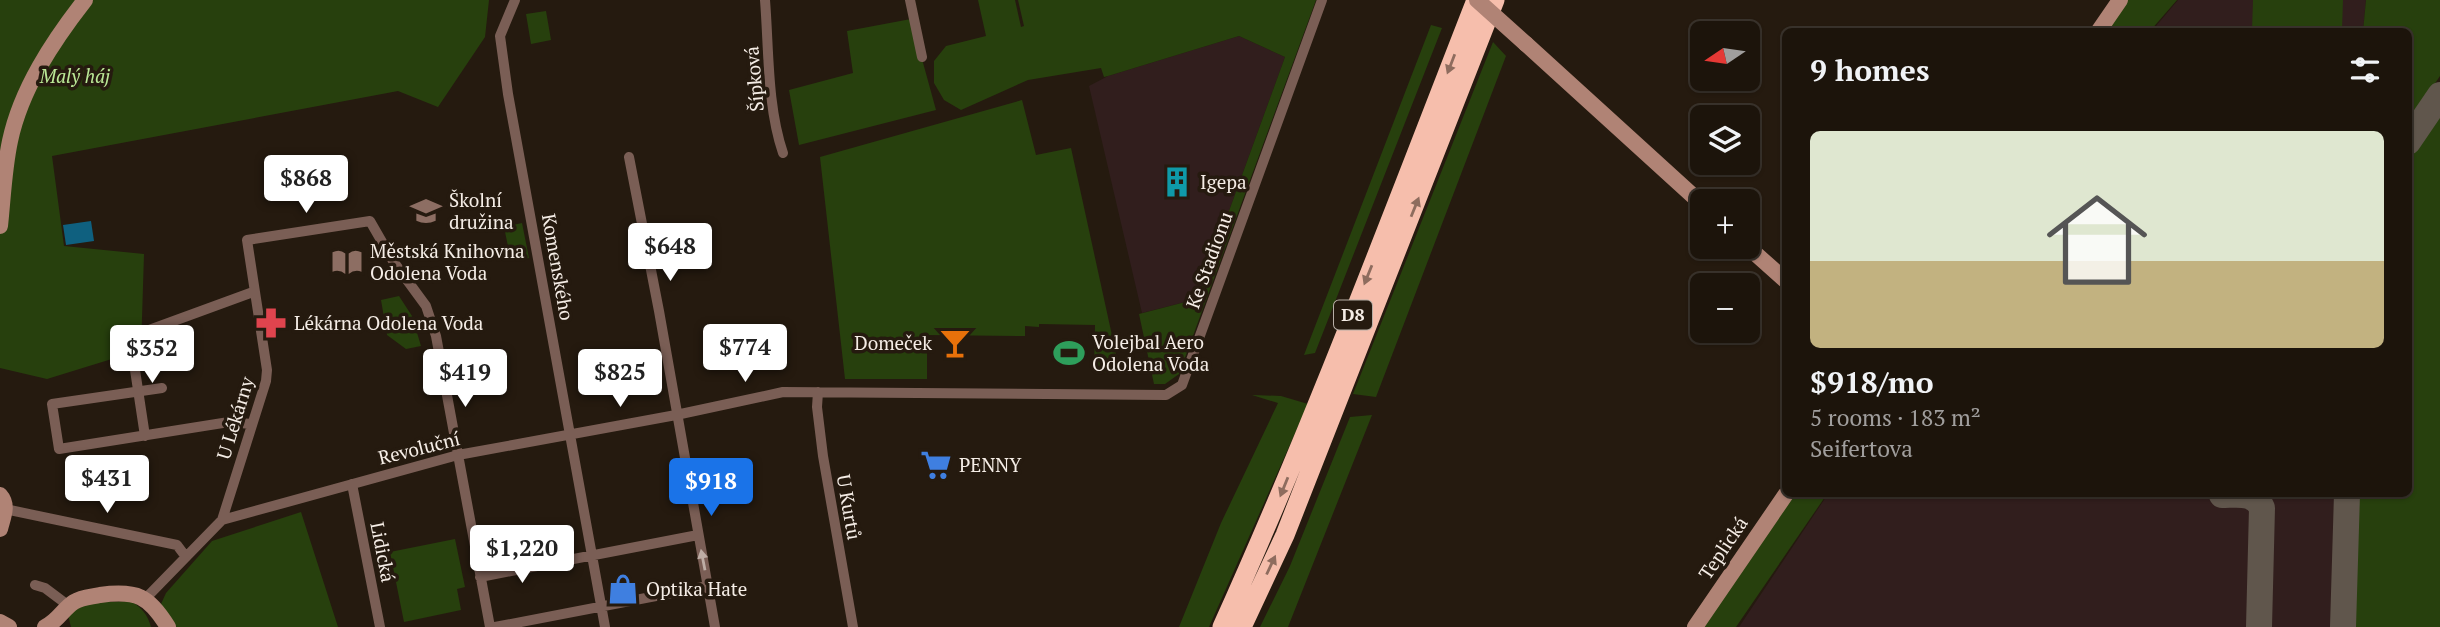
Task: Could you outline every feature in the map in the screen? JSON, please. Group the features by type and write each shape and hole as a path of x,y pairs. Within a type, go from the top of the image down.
{"highway":[{"name":"D8","path":"1223,627 1313,415 1477,0"},
{"name":"D8","path":"1242,627 1284,535 1495,0"}],"street":[{"path":"0,226 5,171 14,124 43,61 85,0"},
{"name":"Komenského","path":"515,0 500,36 508,94 605,627"},
{"name":"Šípková","path":"765,0 773,104 777,136 783,153"},
{"path":"910,0 922,57"},
{"name":"Ke Stadionu","path":"818,392 1166,395 1182,385 1322,0"},
{"path":"1477,0 1690,193"},
{"path":"2101,28 2120,0"},
{"path":"629,157 715,627"},
{"name":"U Lékárny","path":"222,520 266,381 267,369 247,240 370,221 393,261 426,306 432,322 458,455"},
{"path":"1760,258 1782,277"},
{"path":"145,436 130,337 253,292"},
{"path":"162,388 52,404 59,449 229,422 251,424"},
{"name":"Revoluční","path":"222,520 458,455 676,415 783,392 818,392"},
{"name":"U Kurtů","path":"818,392 817,407 823,456 853,627"},
{"path":"458,455 480,577 493,627 708,586"},
{"name":"Lidická","path":"352,484 380,627"},
{"name":"Teplická","path":"1695,627 1784,497"},
{"path":"0,530 3,502 177,545 186,557"},
{"path":"146,598 222,520"},
{"path":"480,577 698,535"},
{"path":"35,585 45,588 69,606"},
{"path":"45,627 81,598 118,593 146,598 158,610 168,627"},
{"path":"0,622 9,627"}],"shaded area":[{"path":"2178,0 2366,0 2363,28 2154,28"},
{"path":"1239,36 1285,57 1197,299 1142,313 1089,86 1108,76"},
{"path":"1826,497 2337,497 2333,627 1739,627"}],"green space":[{"name":"Malý háj","path":"0,0 489,0 485,37 438,107 398,91 52,156 64,246 144,254 141,350 47,379 0,368"},
{"path":"978,0 1015,0 1021,27 1024,26 1018,0 1316,0 1179,374 1165,384 1154,384 1139,314 1197,299 1285,57 1239,36 1104,77 1101,68 1028,80 961,110 944,100 934,83 934,61 946,46 986,36"},
{"path":"2127,0 2177,0 2153,28 2109,28"},
{"path":"2253,0 2343,0 2342,28 2252,28"},
{"path":"2366,0 2440,0 2440,76 2412,117 2412,28 2363,28"},
{"path":"546,11 551,40 531,44 526,14"},
{"path":"911,19 936,110 799,145 789,90 853,73 847,31"},
{"path":"1431,25 1442,28 1315,353 1304,355"},
{"path":"1493,42 1506,56 1376,397 1353,394"},
{"path":"1022,100 1036,155 1071,148 1120,372 1094,373 1095,325 1039,324 1039,327 1025,326 1025,336 927,335 927,379 845,379 820,157"},
{"path":"2440,115 2440,627 2354,627 2359,497 2412,497 2412,156"},
{"path":"522,223 529,258 511,261 504,227"},
{"path":"399,296 412,316 421,346 406,349 387,335 381,300"},
{"path":"1252,395 1281,396 1308,404 1209,627 1179,627 1221,523 1278,403"},
{"path":"1372,415 1288,627 1260,627 1290,566 1350,417"},
{"path":"1792,497 1825,497 1736,627 1703,627"},
{"path":"301,512 338,627 173,627 161,604 166,593 212,541"},
{"path":"455,539 465,587 457,589 461,610 404,622 390,552"},
{"path":"131,601 144,612 151,627 71,627 68,615 82,603"}],"water":[{"path":"91,221 94,241 66,245 63,225"}],"taxiway":[{"path":"2412,136 2440,95"},
{"path":"2252,497 2262,508 2259,627"},
{"path":"2343,627 2347,497"}],"place":[{"name":"Igepa","path":"1177,182"},
{"name":"Školní družina","path":"426,211"},
{"name":"Městská Knihovna Odolena Voda","path":"347,262"},
{"name":"Lékárna Odolena Voda","path":"271,323"},
{"name":"Domeček","path":"955,343"},
{"name":"Volejbal Aero Odolena Voda","path":"1069,353"},
{"name":"PENNY","path":"936,465"},
{"name":"Optika Hate","path":"623,589"}]}
